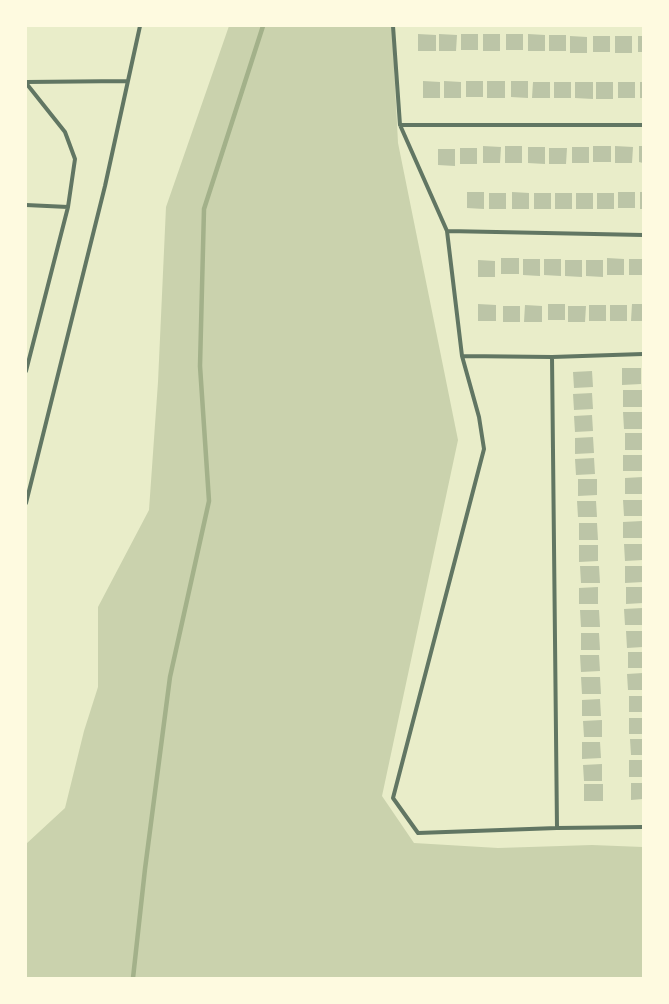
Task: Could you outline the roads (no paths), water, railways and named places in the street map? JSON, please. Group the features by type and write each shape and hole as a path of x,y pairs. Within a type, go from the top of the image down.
{"street":[{"path":"26,503 105,186 140,26"},
{"path":"393,26 400,124 447,231 462,356 480,417 484,449 393,798 418,833 557,828 643,827"},
{"path":"26,83 127,81"},
{"path":"26,83 65,132 75,159 68,207 26,371"},
{"path":"400,124 643,125"},
{"path":"26,205 68,207"},
{"path":"447,231 643,235"},
{"path":"462,356 552,357 643,354"},
{"path":"552,357 557,828"}],"waterway":[{"path":"133,978 145,869 170,677 209,501 200,366 204,209 263,26"}]}
